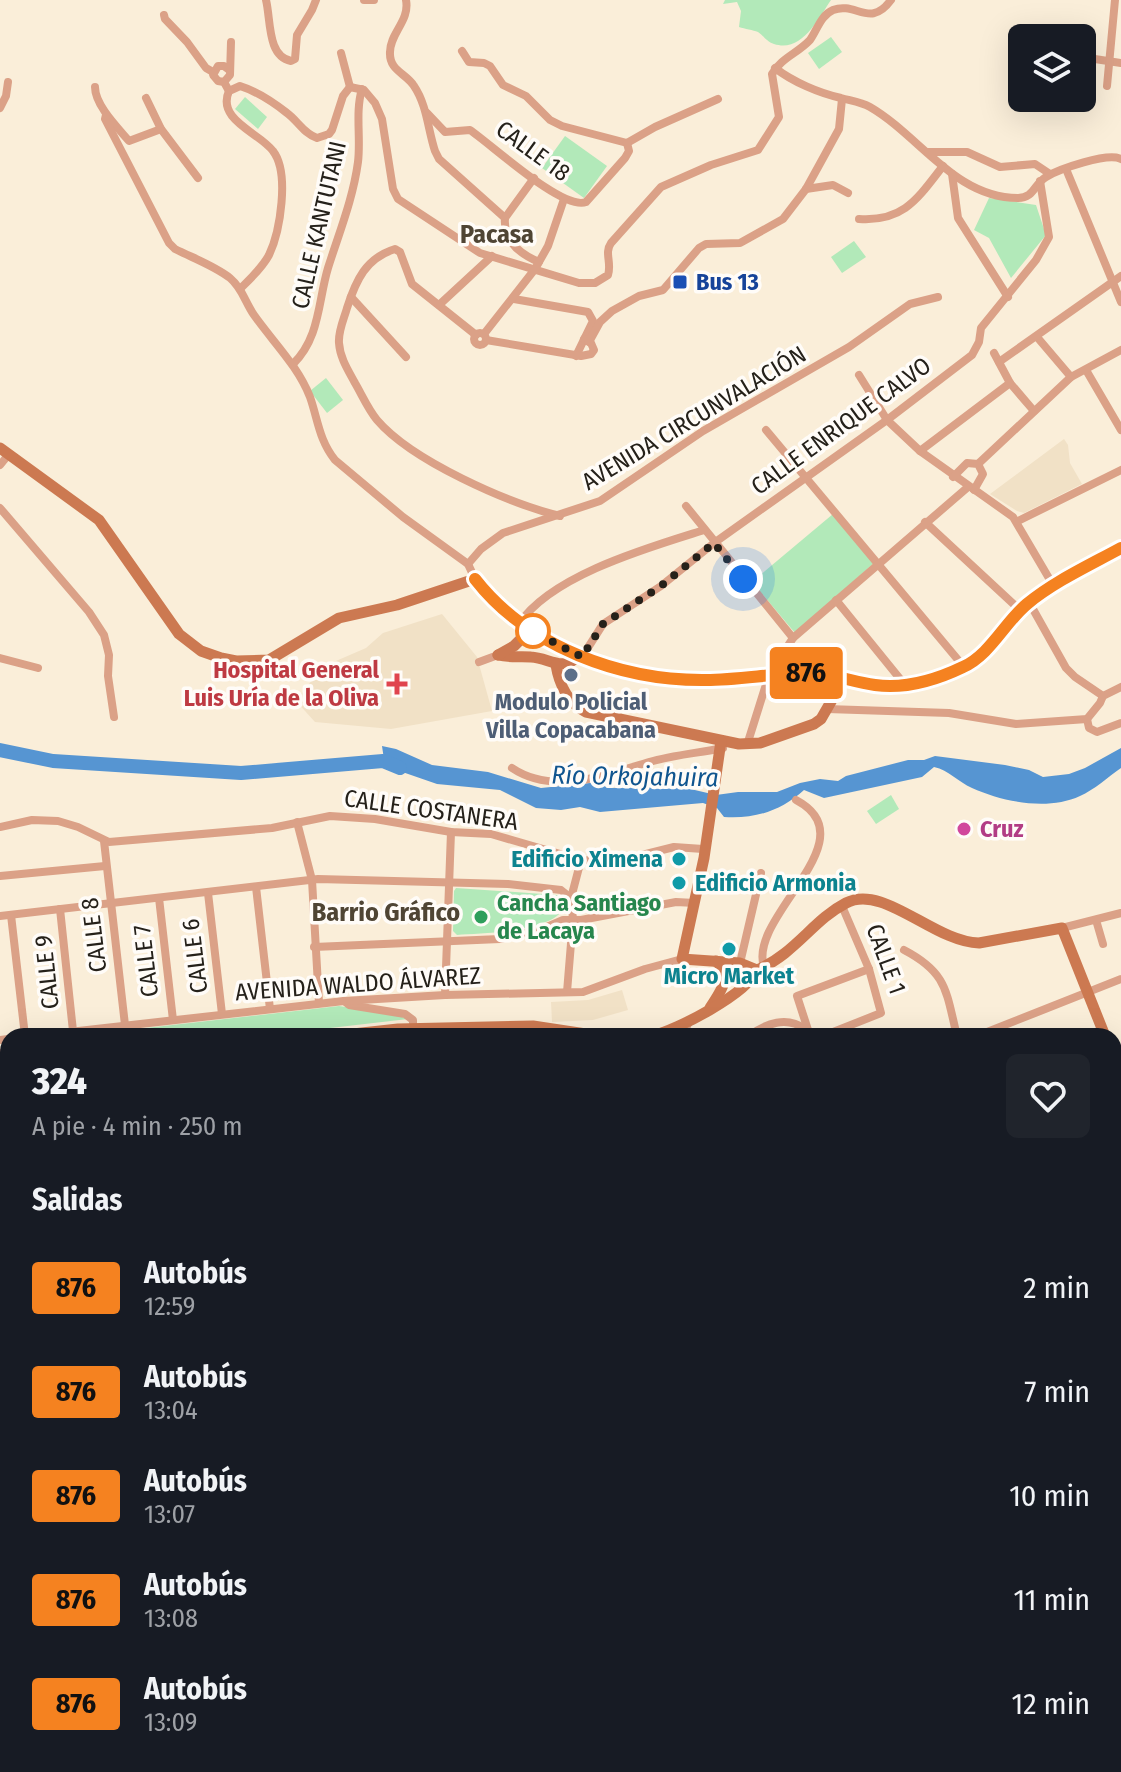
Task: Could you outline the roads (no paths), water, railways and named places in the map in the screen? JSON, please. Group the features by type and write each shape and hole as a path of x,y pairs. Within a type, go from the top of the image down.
{"main road":[{"path":"4,451 99,520 179,634 201,651 248,662 269,660 339,618 397,605 475,579 525,627 612,669 706,680 812,673 874,685 905,685 940,677 964,667 979,656 1025,606 1053,585 1121,548"},
{"path":"498,655 514,646 525,627"},
{"path":"498,655 537,658 556,665 572,662 581,656"},
{"path":"556,665 561,684 572,702 586,712 743,745 807,728 821,719 844,679"},
{"path":"721,741 695,903 682,959 740,963 760,968"},
{"path":"673,1028 689,1022 737,992 760,968 782,957 842,906 859,899 882,900 948,937 965,943 1062,928 1102,1028"},
{"path":"710,1008 723,989 726,978 724,969 716,961"},
{"path":"413,1028 546,1028"}],"street":[{"path":"266,0 274,48 283,59 291,61 295,59 297,35 316,0"},
{"path":"364,0 374,0"},
{"path":"406,0 406,14 392,41 390,57 397,71 414,86 425,109 439,159 505,218"},
{"path":"350,87 362,89 379,110 393,189 398,199 480,253 537,266 579,283 595,283 604,279 610,268 607,251 611,243 659,188 711,165 758,150 779,117 771,79 775,68 803,46 822,20 833,11 845,9 873,14 891,0"},
{"path":"1107,86 1115,0"},
{"path":"164,15 206,68 213,72 215,80 224,82 229,91 227,102 237,122 275,153 282,181 274,242 257,272 241,288"},
{"path":"224,82 229,78 231,42"},
{"path":"462,51 469,62 490,66 503,85 526,96 550,120 627,143 718,99"},
{"path":"341,53 350,87"},
{"path":"1096,59 1121,63"},
{"path":"213,72 221,65 228,69"},
{"path":"775,68 788,77 871,108 972,188 1016,198 1031,195 1040,181 1050,174 1108,156 1121,159"},
{"path":"0,108 8,82"},
{"path":"229,91 240,86 248,88 317,138 332,130 343,96 350,87"},
{"path":"95,87 105,119 169,243 224,274 241,288 251,311 293,364 309,395 321,441 335,460 403,517 468,564 475,579"},
{"name":"CALLE KANTUTANI","path":"293,364 304,353 316,323 327,271 348,211 359,152 362,89"},
{"path":"146,98 161,129 198,178"},
{"path":"576,356 600,322 612,311 639,296 663,290 699,248 706,244 732,245 783,219 806,189 839,129 842,99"},
{"name":"CALLE 18","path":"425,109 441,130 470,130 564,199 582,204 625,158 629,151 627,143"},
{"path":"106,115 110,115 129,141 161,129"},
{"path":"928,152 967,152 1000,167 1035,164 1050,174"},
{"path":"859,219 879,219 908,209 943,166"},
{"path":"1066,169 1121,302"},
{"path":"952,174 958,218 1008,297"},
{"path":"534,178 505,218 504,224 511,243 537,266"},
{"name":"CALLE ENRIQUE CALVO","path":"581,656 603,624 661,586 714,543 887,420 972,355 979,342 981,328 1008,297 1049,237 1040,181"},
{"path":"806,189 833,185 848,193"},
{"path":"482,337 537,266 553,233 564,199"},
{"path":"561,516 515,501 428,461 387,431 371,413 341,352 340,331 365,266 392,249 398,249 409,280 482,337 576,356 593,352 593,345 587,340"},
{"path":"439,305 492,256"},
{"path":"1034,411 1010,383 996,357 1037,337 1121,276"},
{"path":"351,297 406,357"},
{"name":"AVENIDA CIRCUNVALACIÓN","path":"468,564 481,549 503,533 585,508 625,486 703,431 849,347 910,304 938,297"},
{"path":"514,299 585,311 592,318 587,340"},
{"path":"1037,337 1071,377"},
{"path":"953,477 967,463 978,464 1071,377 1121,350"},
{"path":"1086,370 1121,430"},
{"path":"859,375 887,420 920,451 1018,521 1053,585"},
{"path":"920,451 1010,383"},
{"path":"766,430 964,667"},
{"path":"0,465 4,451"},
{"path":"512,768 550,783 575,781 663,759 743,745 769,675 793,638 925,522 971,488 983,474 978,464"},
{"path":"1018,521 1121,470"},
{"path":"686,506 793,638"},
{"path":"0,508 89,612 104,635 109,655 108,683 114,717"},
{"path":"925,522 1025,606 1066,668 1103,696"},
{"path":"525,627 532,607 558,588 619,559 704,530"},
{"path":"836,600 905,685"},
{"path":"479,662 498,655"},
{"path":"0,658 38,668"},
{"path":"1121,687 1103,696 1087,719 1089,728 1097,732 1121,723"},
{"path":"827,709 928,711 1016,724 1087,719"},
{"path":"760,968 763,941 803,877 821,837 820,823 796,800"},
{"name":"CALLE COSTANERA","path":"104,841 272,828 330,816 451,832 491,834 581,860 614,862 674,847 703,849"},
{"path":"0,827 32,820 58,821 90,832 104,841"},
{"path":"297,822 312,880 319,1003"},
{"path":"445,995 451,832"},
{"name":"CALLE 8","path":"104,841 125,1025"},
{"path":"567,992 573,919 571,898 581,860"},
{"path":"0,876 105,866"},
{"path":"740,963 761,873"},
{"path":"0,916 312,880 508,884 561,890 571,898"},
{"path":"256,887 270,1009"},
{"name":"CALLE 6","path":"208,893 222,1014"},
{"name":"CALLE 7","path":"159,898 173,1020"},
{"path":"314,947 520,936 563,920 581,920 676,902 695,903"},
{"name":"CALLE 1","path":"842,906 869,969 881,1013 843,1028"},
{"name":"CALLE 9","path":"60,909 73,1028"},
{"path":"1062,928 1121,913"},
{"path":"11,915 24,1028"},
{"path":"1096,920 1103,944"},
{"path":"904,950 924,961 941,979 955,1028"},
{"name":"AVENIDA WALDO ÁLVAREZ","path":"99,1028 344,1001 583,992 682,959"},
{"path":"807,1028 797,996 869,969"},
{"path":"997,1028 1121,979"},
{"path":"344,1001 349,1005 405,1014 413,1020 413,1028"},
{"path":"686,1028 689,1022"},
{"path":"764,1028 776,1022 792,1022 802,1028"}],"water":[{"path":"382,746 432,765 488,772 541,788 600,782 607,788 682,787 716,795 777,792 800,783 820,779 838,781 846,776 908,760 935,756 1005,765 1029,770 1043,777 1069,774 1121,748 1121,768 1085,793 1054,803 1026,803 997,797 972,788 934,767 922,777 824,798 804,790 767,812 746,817 724,817 717,808 703,803 600,812 580,807 561,810 536,808 500,790 437,784 385,766"}],"waterway":[{"name":"Río Orkojahuira","path":"0,750 53,761 241,773 383,761 400,768"}],"place":[{"name":"Bus 13","path":"680,282"},
{"name":"Modulo Policial Villa Copacabana","path":"571,675"},
{"name":"Hospital General Luis Uría de la Oliva","path":"397,684"},
{"name":"Cruz","path":"964,829"},
{"name":"Edificio Ximena","path":"679,859"},
{"name":"Edificio Armonia","path":"679,883"},
{"name":"Cancha Santiago de Lacaya","path":"481,917"},
{"name":"Micro Market","path":"729,949"}],"district":[{"name":"Pacasa","path":"497,234"},
{"name":"Barrio Gráfico","path":"386,912"}]}
